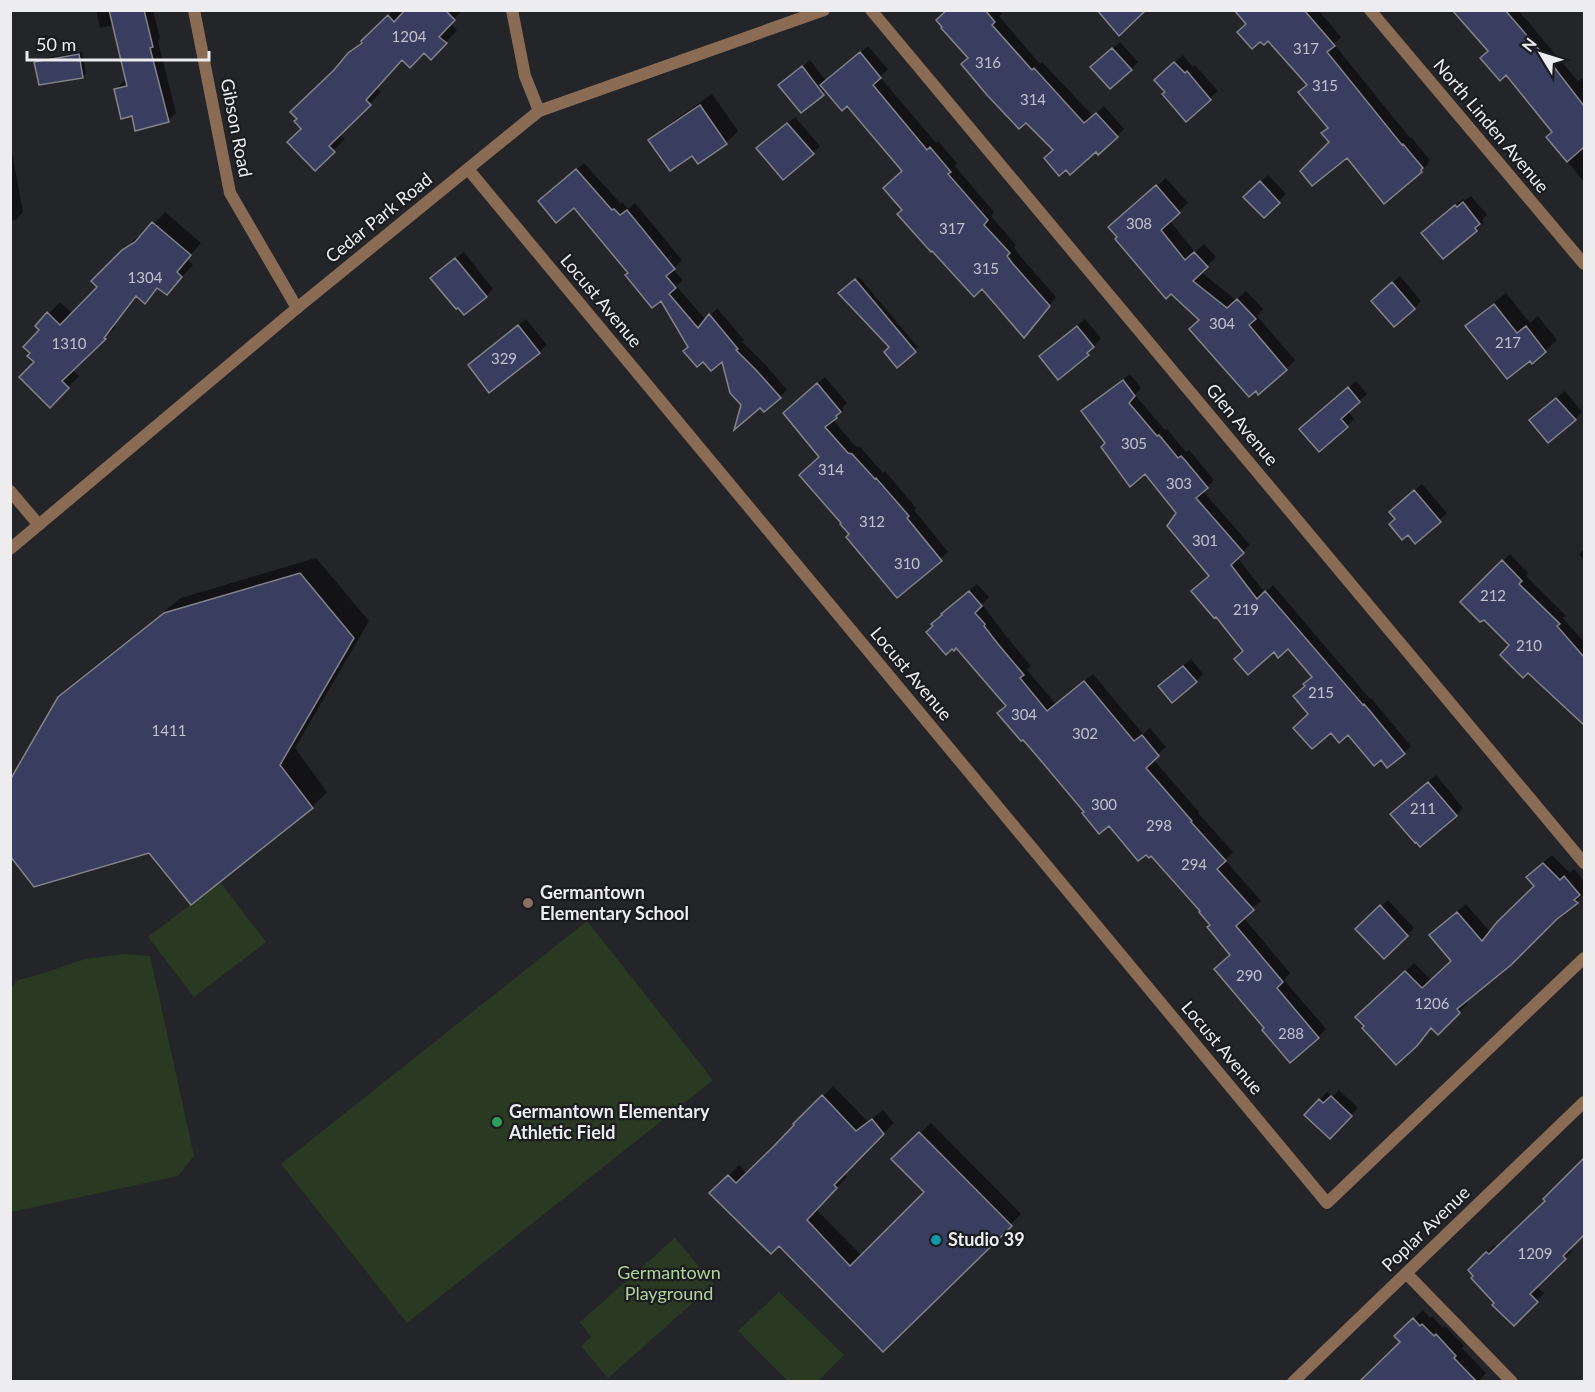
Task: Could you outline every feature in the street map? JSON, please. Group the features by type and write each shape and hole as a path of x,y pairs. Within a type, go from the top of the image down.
{"street":[{"name":"Gibson Road","path":"194,10 230,193 297,308"},
{"path":"512,10 525,76 539,111"},
{"name":"Cedar Park Road","path":"10,549 297,308 539,111 824,10"},
{"name":"Glen Avenue","path":"871,10 1584,863"},
{"name":"North Linden Avenue","path":"1370,10 1584,264"},
{"name":"Locust Avenue","path":"468,169 1327,1203 1584,958"},
{"path":"10,491 39,525"},
{"name":"Poplar Avenue","path":"1293,1382 1584,1102"},
{"path":"1406,1273 1512,1382"}],"green space":[{"path":"220,882 266,942 194,997 148,937"},
{"name":"Germantown Elementary Athletic Field","path":"587,921 713,1080 407,1323 281,1164"},
{"path":"124,954 150,956 194,1156 178,1176 11,1212 11,988 18,980 85,959"},
{"name":"Germantown Playground","path":"675,1238 714,1284 608,1378 581,1346 591,1337 580,1322"},
{"path":"779,1292 844,1355 818,1381 788,1381 738,1331"}],"building":[{"path":"109,10 144,10 153,47 150,48 169,122 135,131 132,116 121,119 114,89 127,86"},
{"path":"405,10 445,10 455,20 439,37 447,43 431,60 424,53 410,68 402,60 366,100 371,105 329,146 335,152 315,171 287,142 301,129 294,121 297,119 290,112 388,15 394,22"},
{"path":"947,10 985,10 995,22 992,25 1084,123 1096,113 1118,137 1098,155 1096,152 1070,175 1066,170 1059,176 1044,158 1053,150 1026,123 1019,129 961,64 968,58 936,20"},
{"path":"1097,10 1146,10 1119,36"},
{"path":"1234,10 1304,10 1335,46 1327,52 1423,168 1422,172 1384,204 1347,158 1312,186 1300,171 1329,142 1321,133 1328,128 1298,92 1307,85 1268,41 1264,45 1260,42 1252,49 1237,32 1246,24"},
{"path":"1452,10 1505,10 1584,106 1584,147 1567,162 1546,137 1552,132 1506,75 1500,81 1480,58 1488,51"},
{"path":"1112,48 1132,70 1110,89 1090,67"},
{"path":"860,52 881,78 873,85 927,150 930,147 951,172 948,174 988,220 984,225 1010,253 1007,256 1013,264 1050,306 1024,338 982,289 974,297 897,214 902,210 883,188 902,171 847,106 842,111 820,85"},
{"path":"79,54 83,78 39,85 34,62"},
{"path":"1174,62 1185,73 1187,71 1211,100 1186,122 1162,94 1165,92 1154,80"},
{"path":"802,66 824,95 801,113 778,85"},
{"path":"700,105 727,144 698,164 692,156 670,171 648,140"},
{"path":"787,123 814,154 783,180 756,148"},
{"path":"576,169 612,210 614,209 620,215 627,210 675,269 666,276 676,288 669,294 698,328 709,314 738,349 736,350 781,398 764,412 760,408 734,430 741,405 730,393 722,362 711,371 703,362 697,367 683,351 688,347 661,301 652,308 625,275 628,273 574,208 556,223 538,201"},
{"path":"1260,181 1280,203 1264,218 1243,197"},
{"path":"1156,185 1180,213 1161,230 1185,260 1194,252 1208,267 1193,281 1227,308 1237,299 1256,319 1249,325 1287,370 1258,395 1256,391 1249,397 1189,329 1199,320 1171,294 1166,299 1115,239 1117,237 1108,227"},
{"path":"1463,202 1480,224 1475,228 1477,231 1443,259 1421,233 1455,205 1457,207"},
{"path":"152,222 191,255 177,272 182,277 167,295 157,288 145,304 136,296 104,338 106,339 62,381 69,388 50,408 19,377 34,362 27,356 30,353 23,347 39,330 35,326 47,312 60,325 97,287 91,281 122,250 135,242"},
{"path":"455,258 487,297 464,315 458,308 456,309 430,278"},
{"path":"855,279 916,352 897,368 884,352 889,347 838,293"},
{"path":"1392,282 1415,309 1394,327 1371,301"},
{"path":"1494,304 1517,333 1526,326 1546,352 1532,364 1530,361 1507,379 1465,326"},
{"path":"518,325 540,353 489,393 468,365"},
{"path":"1077,326 1094,347 1087,353 1089,355 1058,380 1039,356"},
{"path":"1123,380 1135,396 1129,403 1178,458 1181,456 1184,459 1208,488 1196,498 1244,553 1231,565 1257,599 1265,591 1405,754 1387,768 1381,760 1374,766 1348,735 1339,743 1331,733 1312,749 1293,728 1308,714 1293,696 1312,677 1288,649 1278,658 1274,652 1248,675 1234,659 1243,651 1216,617 1214,618 1191,591 1209,576 1167,526 1176,513 1145,474 1130,487 1101,447 1105,443 1081,411"},
{"path":"817,383 841,412 825,427 848,453 852,454 876,478 909,516 907,518 942,561 897,598 846,537 849,534 841,523 799,475 819,457 783,413"},
{"path":"1348,387 1360,402 1341,419 1348,427 1319,452 1299,429"},
{"path":"1556,398 1576,420 1548,443 1529,420"},
{"path":"1414,490 1441,522 1415,544 1408,535 1402,540 1389,524 1395,519 1389,512"},
{"path":"1502,560 1522,581 1519,584 1560,624 1557,626 1584,657 1584,725 1528,673 1523,678 1500,655 1509,645 1484,620 1480,622 1460,602"},
{"path":"300,573 354,638 280,765 313,808 191,905 149,853 34,887 10,856 10,780 58,697 164,613"},
{"path":"969,591 982,606 975,613 1024,675 1020,678 1047,711 1084,681 1134,741 1142,735 1159,756 1146,768 1226,861 1217,869 1254,910 1236,926 1283,982 1277,988 1319,1038 1290,1063 1214,969 1230,955 1207,927 1210,925 1200,911 1151,856 1149,858 1146,855 1138,861 1109,826 1099,834 1082,813 1084,812 1037,756 997,713 1006,706 956,648 946,655 926,632 941,614"},
{"path":"1183,666 1197,682 1172,703 1158,686"},
{"path":"1428,782 1457,816 1420,847 1390,814"},
{"path":"1543,863 1560,880 1564,876 1580,895 1574,900 1578,903 1557,919 1511,965 1457,1009 1460,1013 1438,1035 1431,1028 1417,1046 1396,1065 1362,1028 1364,1026 1355,1017 1405,971 1422,988 1451,961 1429,935 1457,912 1482,941 1497,922 1534,886 1526,877"},
{"path":"1380,905 1408,936 1384,959 1355,929"},
{"name":"Studio 39","path":"822,1095 856,1131 872,1119 884,1134 834,1185 837,1188 807,1220 850,1266 924,1192 891,1159 919,1132 1012,1226 883,1352 779,1246 771,1254 709,1193 728,1175 736,1183"},
{"path":"1331,1096 1352,1116 1330,1139 1304,1115 1319,1099 1323,1103"},
{"path":"1584,1158 1584,1235 1563,1256 1566,1259 1530,1294 1538,1302 1514,1326 1492,1305 1494,1303 1471,1278 1473,1276 1468,1270 1486,1252 1489,1254 1545,1201 1543,1199"},
{"path":"1413,1318 1434,1336 1436,1334 1456,1356 1454,1358 1477,1382 1359,1382 1400,1342 1394,1336"}],"place":[{"name":"Germantown Elementary School","path":"528,903"},
{"name":"Germantown Elementary Athletic Field","path":"497,1122"},
{"name":"Studio 39","path":"936,1240"}]}
